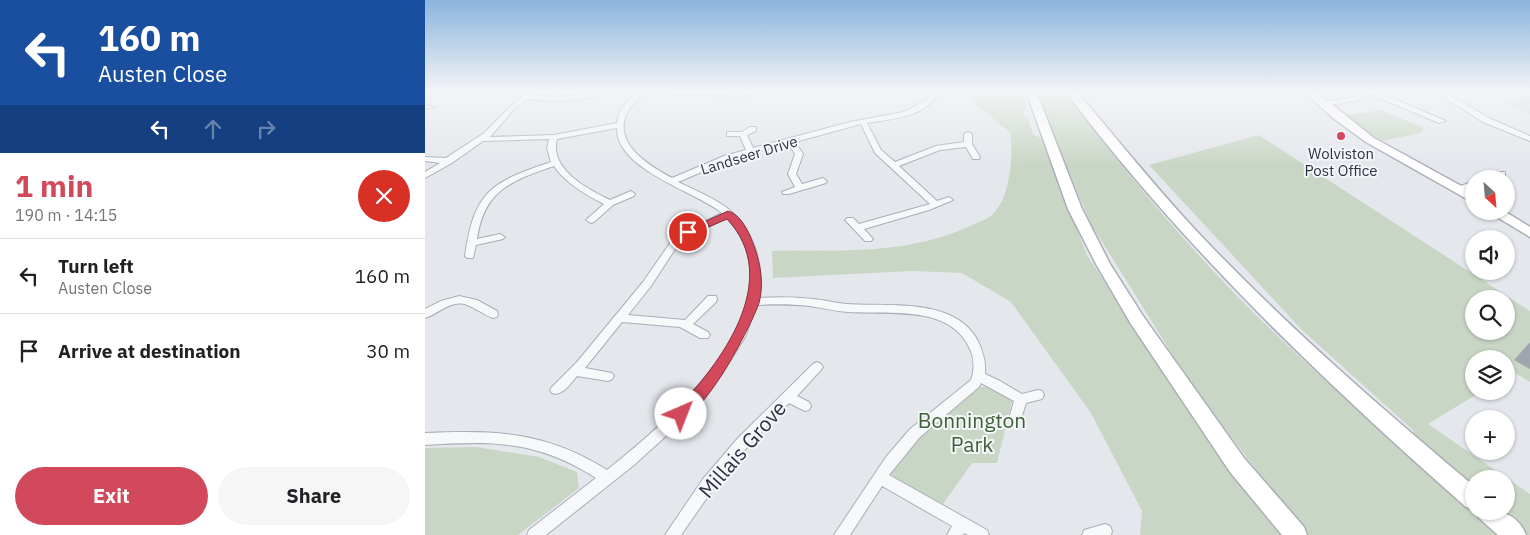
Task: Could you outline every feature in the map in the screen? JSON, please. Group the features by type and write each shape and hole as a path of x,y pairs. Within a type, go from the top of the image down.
{"street":[{"path":"425,176 483,139 505,116"},
{"path":"534,535 659,434 702,392 734,346 753,302 755,285 754,259 740,226 728,214 633,156 622,139 623,116"},
{"name":"Landseer Drive","path":"673,181 717,162 751,152 863,122 895,116"},
{"path":"1040,116 1075,209 1103,264 1137,320 1237,465 1296,535"},
{"path":"1091,116 1199,242 1265,311 1350,392 1465,492"},
{"path":"1339,116 1370,140 1465,194"},
{"path":"1429,116 1441,121"},
{"path":"1479,116 1530,140"},
{"path":"863,122 878,151 895,164 913,185 937,205"},
{"path":"483,139 554,137 621,125"},
{"path":"730,134 743,134 753,129"},
{"path":"743,134 751,152"},
{"path":"968,134 968,144 977,157"},
{"path":"554,137 550,147 555,163 573,180 610,204"},
{"path":"791,142 799,154 793,174 800,188"},
{"path":"895,164 939,148 968,144"},
{"path":"425,159 449,161"},
{"path":"470,256 480,208 490,196 519,177 555,163"},
{"path":"786,192 823,181"},
{"path":"1457,189 1465,186"},
{"path":"591,220 610,204 631,194"},
{"path":"858,228 949,200"},
{"path":"556,390 575,371 647,284 678,238 728,214"},
{"path":"850,220 868,238"},
{"path":"1509,220 1530,233"},
{"path":"472,243 499,237"},
{"path":"425,314 451,300 463,298 493,314"},
{"path":"686,325 712,299"},
{"path":"753,302 807,302 848,308 907,309 933,313 952,322 968,334 980,361 979,377 975,384 915,433 880,478 841,535"},
{"path":"619,318 671,321 686,325 704,336"},
{"name":"Millais Grove","path":"672,535 708,484 743,442 817,367"},
{"path":"575,371 608,376"},
{"path":"979,377 996,384 1021,399 1037,395"},
{"path":"787,397 805,406"},
{"path":"1016,415 1021,399"},
{"path":"425,439 517,438 559,450 586,463 606,477"},
{"path":"880,478 958,530 982,535"},
{"path":"1498,520 1515,535"},
{"path":"1089,535 1105,531"}],"green space":[{"path":"990,116 1025,116 1028,118 1033,134 1041,138 1087,255 1174,389 1282,535 1140,535 1142,511 1091,413 1011,302 962,273 912,271 773,278 772,251 896,247 945,236 992,215 998,208 1007,188 1011,164 1010,132"},
{"path":"1046,116 1082,116 1148,197 1239,298 1335,390 1465,503 1465,520 1485,520 1502,535 1306,535 1192,386 1091,224"},
{"path":"1345,116 1395,116 1424,128 1420,133 1382,141"},
{"path":"1259,135 1465,269 1465,280 1482,280 1498,290 1465,290 1465,340 1515,340 1515,301 1530,311 1530,382 1515,373 1515,350 1465,350 1465,400 1467,400 1428,424 1465,449 1465,460 1480,460 1495,470 1465,470 1465,485 1407,436 1414,431 1302,330 1149,165"},
{"name":"Bonnington Park","path":"990,386 1012,401 997,463 972,463 943,504 894,478 891,473 897,461 915,439 973,391 980,387"},
{"path":"476,447 539,457 577,472 579,488 518,535 425,535 425,448"},
{"path":"1515,484 1530,494 1530,535 1524,535 1506,520 1515,520"}],"place":[{"name":"Wolviston Post Office","path":"1341,136"}],"route":[{"path":"681,414 702,392 734,346 743,329 753,302 755,285 754,259 747,239 740,226 728,214 688,232"}]}
